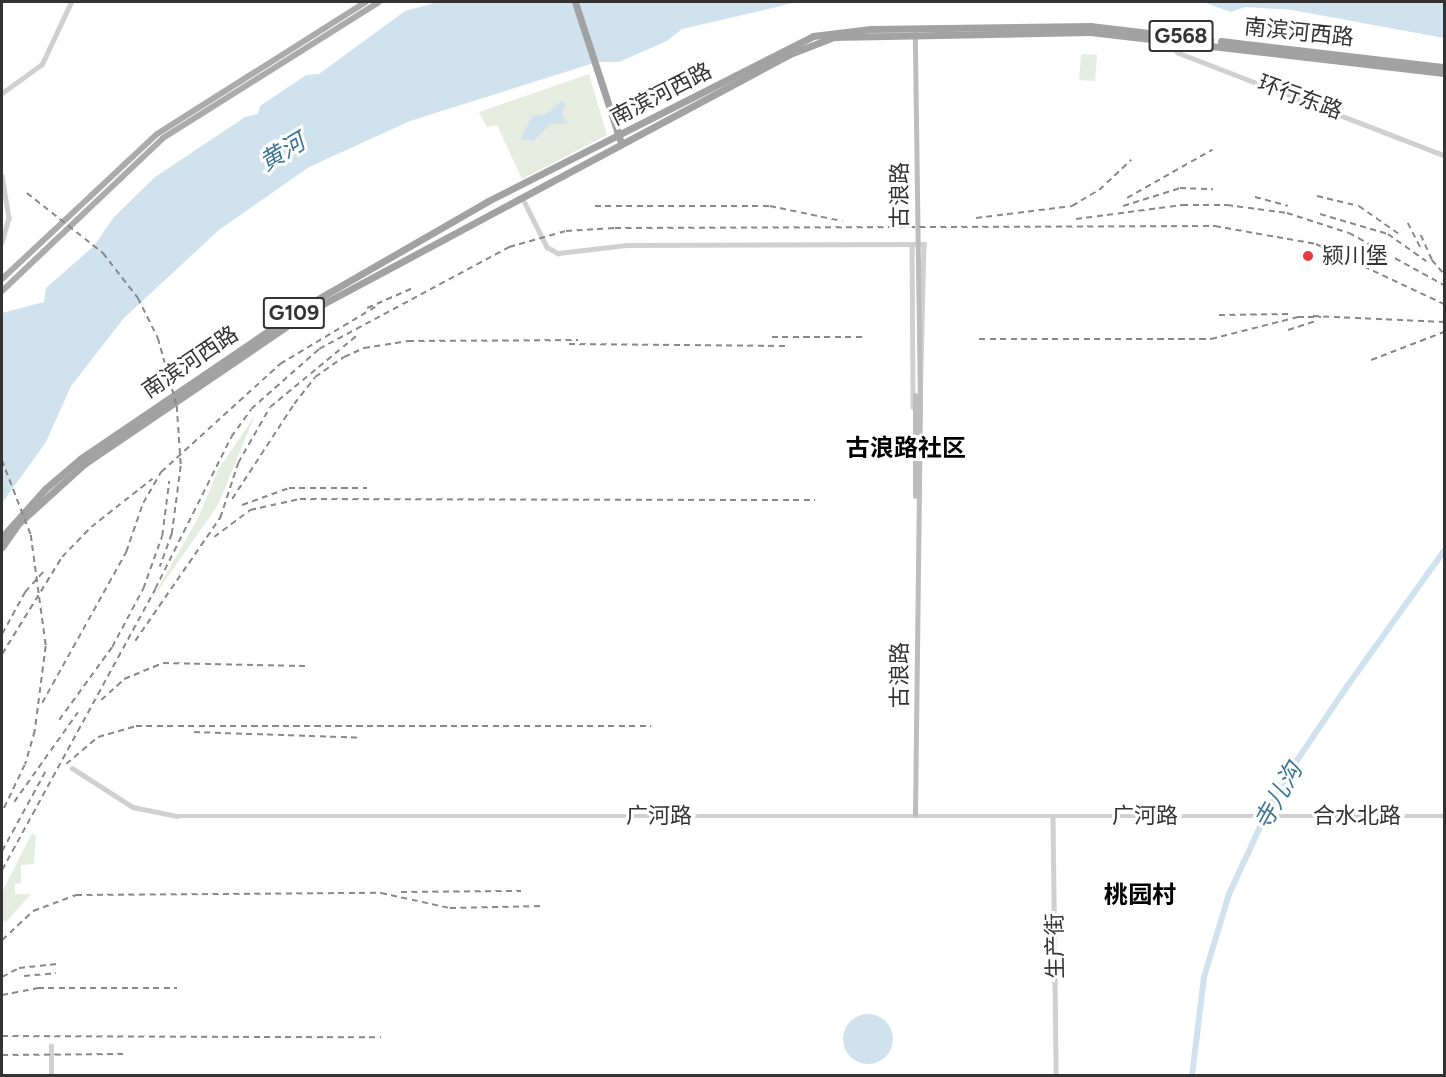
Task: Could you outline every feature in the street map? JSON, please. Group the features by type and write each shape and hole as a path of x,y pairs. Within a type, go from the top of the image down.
{"highway":[{"path":"575,2 622,145"},
{"name":"南滨河西路","path":"2,537 15,518 80,459 304,307 488,201 813,36 836,30 915,31 1090,26 1444,73"},
{"name":"南滨河西路","path":"622,145 819,42 834,37 915,31"},
{"name":"南滨河西路","path":"1161,36 1444,67"},
{"name":"G109","path":"522,197 622,145"},
{"name":"南滨河西路","path":"2,547 19,523 84,464 308,312 522,197"}],"main road":[{"path":"208,103 272,59 366,2"},
{"path":"2,291 79,210 157,134 379,2"},
{"name":"古浪路","path":"915,31 917,362 915,814"},
{"path":"2,279 79,210"}],"street":[{"path":"2,93 42,64 71,2"},
{"name":"环行东路","path":"1161,36 1179,52 1444,155"},
{"path":"2,176 9,218 8,233 2,242"},
{"path":"522,197 548,247 558,253 627,245 912,244"},
{"name":"古浪路","path":"912,244 924,244 916,407 912,244"},
{"name":"广河路","path":"72,768 133,807 177,816 915,814 1258,816"},
{"name":"生产街","path":"1053,816 1056,1076"},
{"name":"合水北路","path":"1258,816 1444,816"},
{"path":"51,1046 51,1076"}],"shaded area":[{"path":"1081,54 1097,55 1095,81 1079,80"},
{"path":"589,74 607,135 522,179 497,125 487,127 479,112"},
{"path":"255,415 218,505 152,599 198,518 218,470"},
{"path":"32,833 36,837 34,864 21,865 21,883 15,884 15,894 31,894 6,922 2,920 2,892"}],"water":[{"name":"黄河","path":"438,2 798,2 682,29 667,41 619,62 597,62 410,121 309,167 219,230 124,318 71,386 46,442 2,503 2,313 44,302 46,288 94,246 114,217 155,177 245,117 258,114 260,106 306,75 319,74 405,11"},
{"path":"1203,2 1444,2 1444,38 1292,10 1245,7 1231,12"},
{"path":"561,101 566,103 562,115 568,123 550,124 533,141 521,139 532,116 546,114"},
{"path":"868,1014 877,1016 888,1025 893,1039 891,1048 882,1059 868,1064 859,1062 848,1053 843,1039 845,1030 854,1019"}],"waterway":[{"name":"寺儿沟","path":"1192,1076 1204,977 1229,894 1262,823 1285,778 1444,551"}],"railway":[{"path":"1127,198 1212,150"},
{"path":"976,218 1072,206 1099,190 1131,160"},
{"path":"1123,206 1180,188 1213,189"},
{"path":"27,193 103,253 138,298 158,338 177,406 181,466 172,534 160,567"},
{"path":"1317,196 1359,206 1402,236"},
{"path":"1255,197 1288,206"},
{"path":"1076,219 1182,205 1227,205 1287,213 1349,233 1444,285"},
{"path":"595,206 770,206 842,221"},
{"path":"1320,214 1388,234 1426,261"},
{"path":"1408,223 1420,247"},
{"path":"2,870 155,589 231,437 251,409 319,349 509,247 566,231 615,228 1215,226 1316,244 1444,304"},
{"path":"1421,235 1432,260 1444,274"},
{"path":"367,308 413,288"},
{"path":"42,703 126,552 143,503 161,472 280,364 375,307"},
{"path":"1219,315 1289,314"},
{"path":"1313,316 1444,322"},
{"path":"979,339 1211,339 1298,317 1321,317"},
{"path":"1288,330 1316,321"},
{"path":"1371,360 1444,332"},
{"path":"135,641 220,518 238,463 270,407 356,336"},
{"path":"772,337 862,337"},
{"path":"232,499 294,404 315,377 344,357 364,348 408,341 578,340"},
{"path":"569,344 785,346"},
{"path":"2,460 31,535 46,646 35,731 25,765 2,813"},
{"path":"2,654 62,557 91,527 152,479"},
{"path":"59,720 112,647 143,589 162,536 169,481"},
{"path":"242,505 289,488 367,488"},
{"path":"214,537 250,510 300,499 815,500"},
{"path":"2,634 25,592 43,572"},
{"path":"101,700 124,679 163,663 305,666"},
{"path":"14,802 78,712"},
{"path":"66,764 98,737 136,726 651,726"},
{"path":"194,732 362,738"},
{"path":"2,851 45,772"},
{"path":"401,892 521,891"},
{"path":"2,940 33,911 76,895 381,893 450,908 543,906"},
{"path":"2,977 19,968 57,964"},
{"path":"24,976 56,973"},
{"path":"2,995 38,988 177,988"},
{"path":"2,1036 381,1037"},
{"path":"2,1055 123,1054"}],"place":[{"name":"颍川堡","path":"1308,256"}],"district":[{"name":"古浪路社区","path":"906,448"},
{"name":"桃园村","path":"1140,895"}]}
